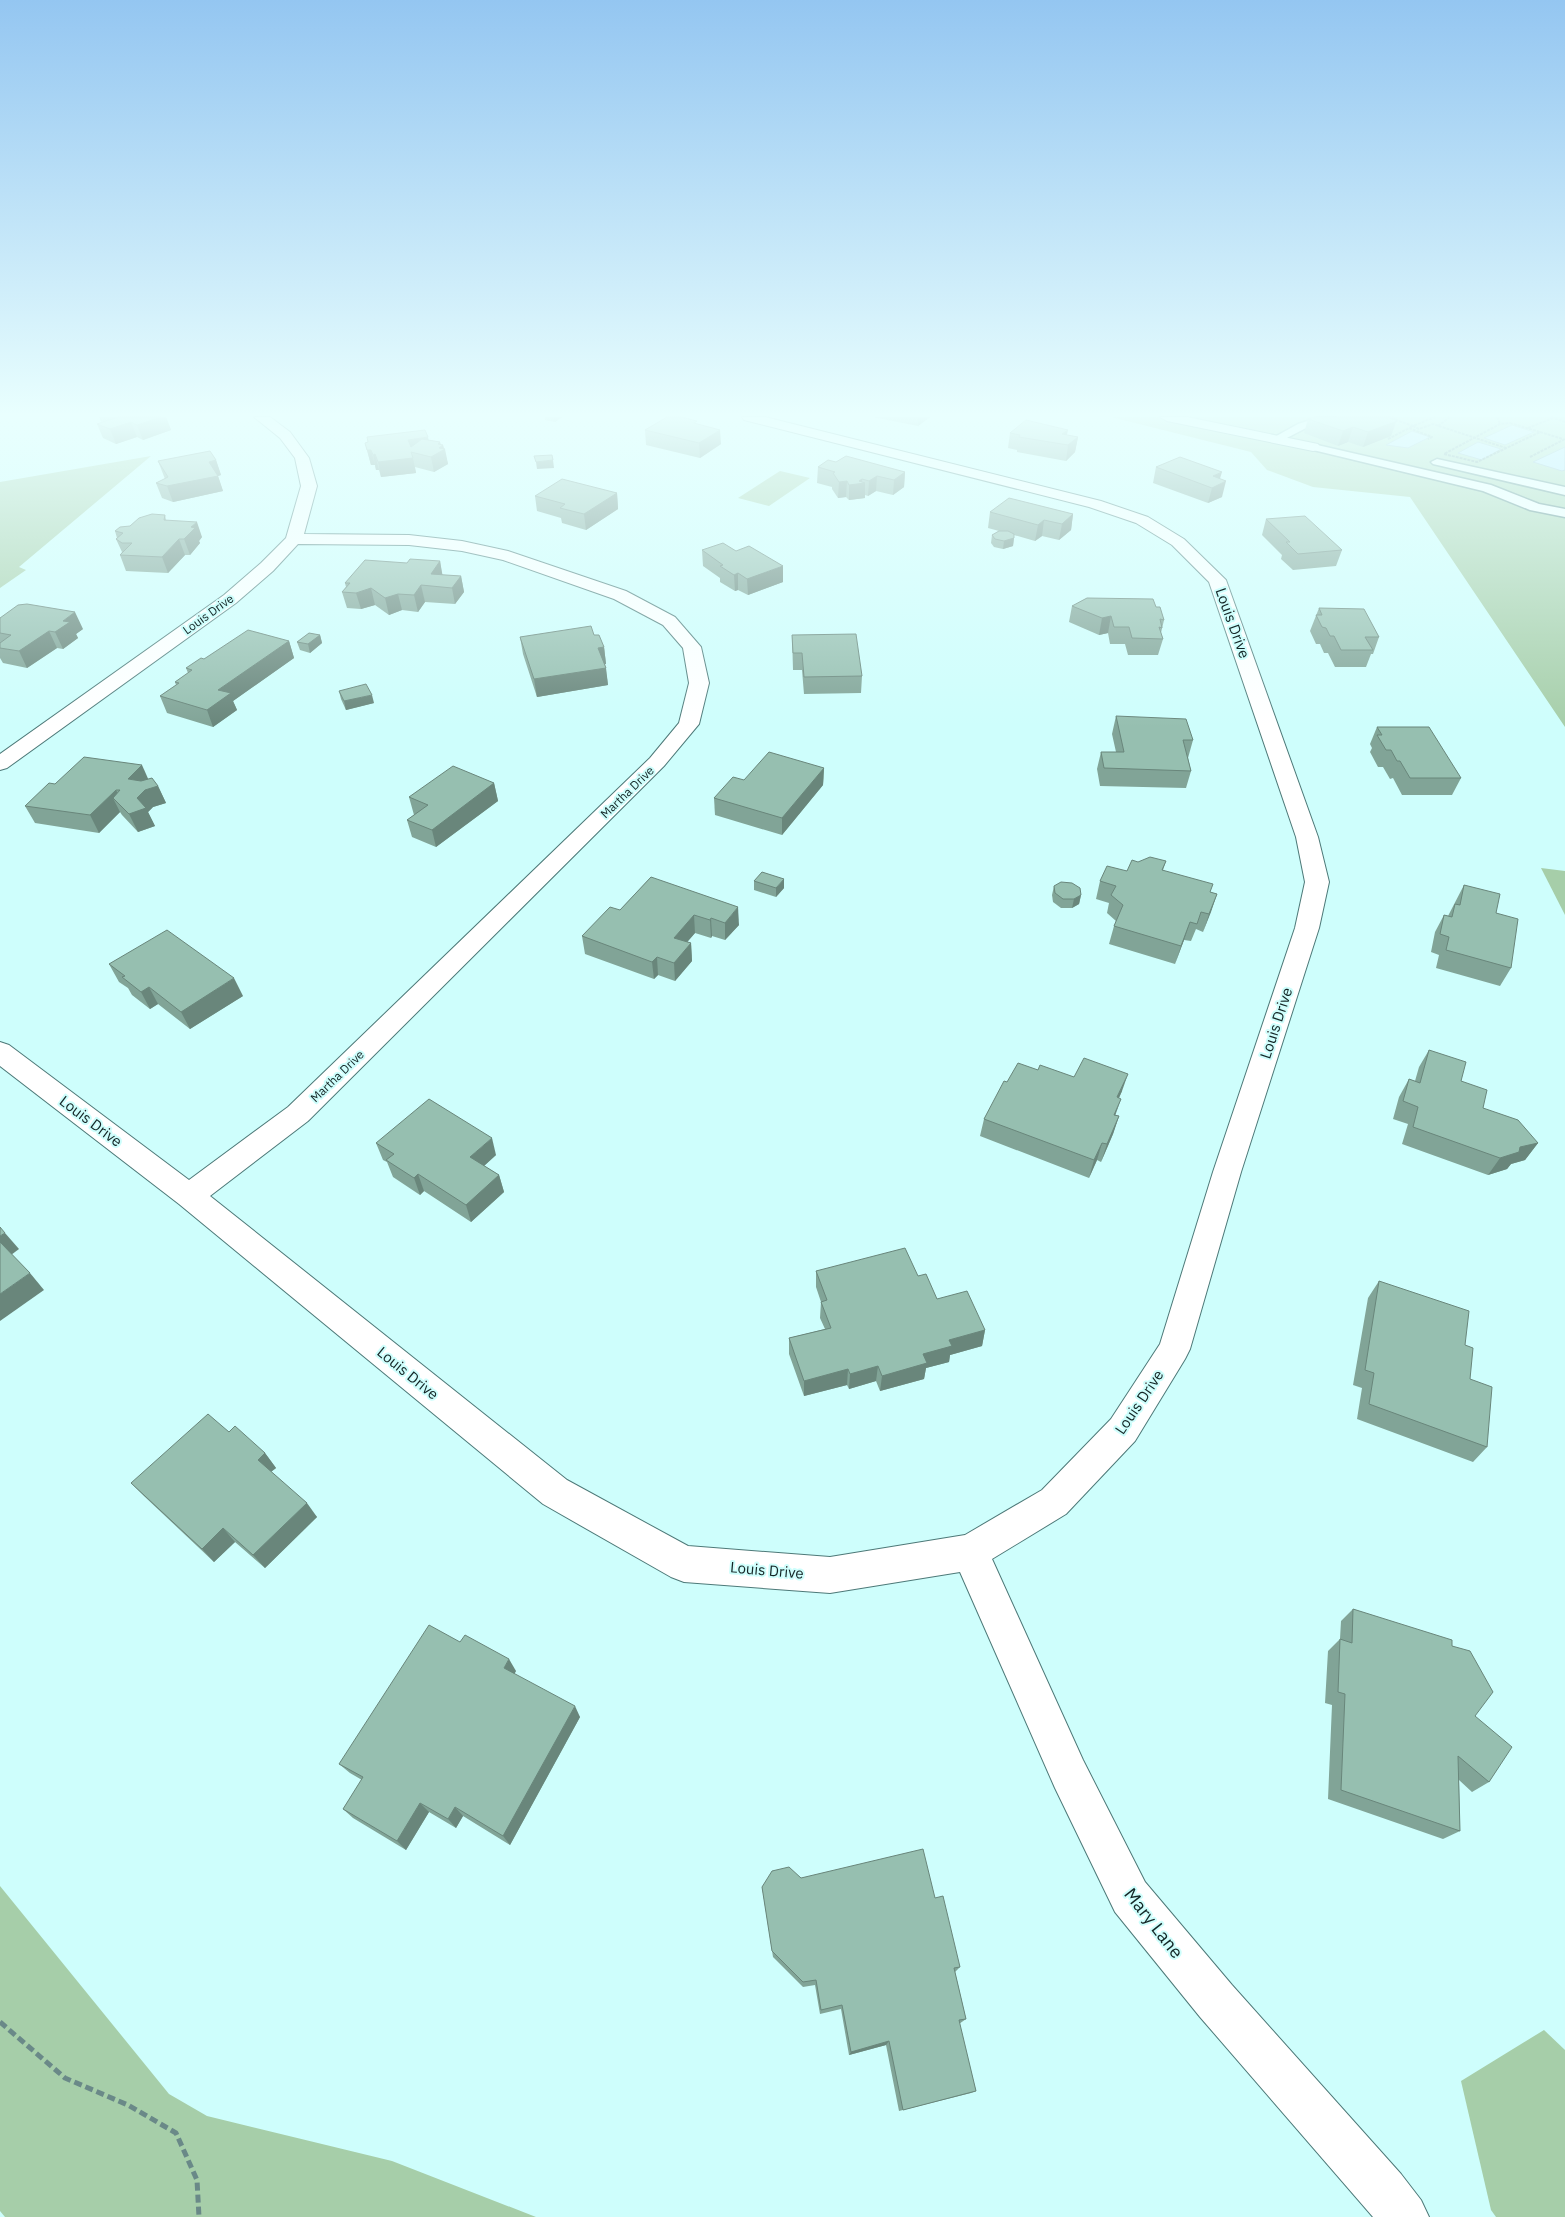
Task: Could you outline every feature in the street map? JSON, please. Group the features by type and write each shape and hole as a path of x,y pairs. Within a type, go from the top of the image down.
{"street":[{"name":"Louis Drive","path":"0,764 230,599 267,567 294,539 299,520"},
{"name":"Louis Drive","path":"0,1052 189,1196 555,1492 684,1564 830,1575 970,1552 1054,1502 1123,1430 1174,1349 1227,1172 1307,928 1317,882 1307,836 1217,580 1178,542 1143,520"},
{"name":"Martha Drive","path":"189,1196 298,1114 657,762 689,724 699,683 692,647 670,621 620,595 508,556 462,546 409,540 294,539"},
{"name":"Mary Lane","path":"970,1552 1069,1774 1130,1897 1216,2001 1384,2191 1404,2217"}],"path":[{"path":"0,2022 65,2078 128,2105 176,2133 197,2180 199,2217"}],"green space":[{"path":"0,520 74,520 19,567 26,570 0,588"},
{"path":"1426,520 1565,520 1565,727"},
{"path":"1541,868 1565,871 1565,915"},
{"path":"0,1886 169,2094 207,2116 392,2161 536,2217 5,2217 0,2211"},
{"path":"1544,2030 1565,2050 1565,2217 1496,2217 1491,2210 1461,2081"}],"building":[{"path":"136,520 197,522 191,527 195,528 184,539 179,539 162,557 120,555 132,543 122,543 116,539 123,533 115,531 120,527 130,526"},
{"path":"1021,520 1043,520 1038,525"},
{"path":"1046,520 1066,520 1062,524"},
{"path":"1268,520 1310,520 1342,550 1298,554 1286,542 1290,542"},
{"path":"999,531 1008,531 1014,534 1014,538 1004,541 995,539 992,535"},
{"path":"723,543 736,551 749,546 783,566 747,579 738,573 734,575 720,566 723,565 702,550"},
{"path":"410,559 440,561 431,574 461,576 452,588 421,585 414,595 398,594 385,598 371,588 356,593 342,592 350,583 345,583 365,560 407,563"},
{"path":"1087,598 1153,599 1156,607 1160,607 1164,620 1160,619 1162,628 1159,627 1163,639 1132,638 1129,627 1114,627 1111,616 1102,618 1072,606"},
{"path":"27,604 75,612 63,621 70,622 55,632 49,631 19,651 0,648 0,643 11,635 0,633 0,618 18,605"},
{"path":"1319,608 1364,609 1379,637 1365,637 1373,650 1341,650 1334,636 1330,636 1326,628 1322,627 1316,615 1322,615"},
{"path":"591,626 594,635 599,635 604,647 598,648 606,668 534,679 520,637"},
{"path":"248,630 289,641 218,690 231,693 207,710 160,696 179,683 175,682 192,670 186,668 201,658 204,659"},
{"path":"309,633 320,635 308,644 297,642"},
{"path":"856,634 862,676 804,677 802,653 793,653 792,635"},
{"path":"366,684 372,695 344,701 339,691"},
{"path":"1116,716 1186,719 1193,740 1183,740 1191,771 1104,768 1101,752 1124,752"},
{"path":"1377,727 1429,727 1461,778 1410,778 1391,750 1386,750 1377,735 1382,735"},
{"path":"769,752 824,768 782,818 714,798 733,777 744,780"},
{"path":"84,757 142,765 128,779 141,781 152,778 158,786 145,790 137,798 146,808 129,814 113,798 120,790 116,790 90,815 25,806 49,783 55,784"},
{"path":"453,766 494,783 432,830 407,820 428,805 409,797"},
{"path":"1150,857 1166,861 1162,870 1213,884 1210,892 1217,894 1209,914 1201,912 1197,924 1190,922 1181,946 1114,926 1123,905 1111,895 1116,886 1100,881 1107,866 1127,871 1132,860 1138,862"},
{"path":"762,872 784,879 776,888 754,881"},
{"path":"651,877 738,907 725,923 694,915 674,938 691,943 674,963 657,957 652,962 582,936 610,907 620,910"},
{"path":"1061,882 1072,883 1080,888 1081,895 1074,899 1063,899 1055,893 1054,886"},
{"path":"1464,885 1500,894 1496,913 1518,919 1511,968 1446,950 1449,937 1440,934 1444,915 1452,917 1455,904 1460,905"},
{"path":"167,930 234,978 181,1012 149,987 141,992 122,977 125,976 109,964"},
{"path":"1429,1050 1466,1062 1461,1081 1487,1090 1483,1108 1518,1120 1538,1143 1520,1147 1519,1152 1500,1158 1413,1127 1418,1107 1403,1101 1409,1079 1420,1083"},
{"path":"1084,1058 1128,1074 1117,1097 1121,1099 1114,1115 1119,1116 1107,1144 1102,1143 1094,1160 984,1119 1004,1081 1007,1082 1018,1063 1038,1070 1040,1065 1074,1077"},
{"path":"429,1099 492,1138 470,1157 499,1175 466,1205 418,1174 414,1178 386,1160 394,1154 376,1143"},
{"path":"0,1227 5,1233 0,1236"},
{"path":"0,1242 30,1273 0,1294"},
{"path":"905,1248 918,1276 926,1274 937,1299 967,1291 985,1330 949,1340 952,1346 923,1354 927,1363 882,1376 878,1366 850,1374 848,1369 804,1381 789,1338 831,1328 821,1302 827,1300 816,1271"},
{"path":"1379,1281 1469,1311 1465,1345 1473,1348 1470,1379 1492,1387 1487,1447 1369,1404 1374,1373 1365,1370"},
{"path":"208,1414 229,1432 235,1426 265,1453 258,1460 307,1503 253,1555 223,1528 202,1549 131,1483"},
{"path":"1353,1609 1452,1640 1452,1646 1470,1651 1493,1692 1475,1716 1512,1747 1489,1782 1458,1756 1460,1831 1341,1790 1345,1694 1338,1692 1340,1639 1352,1643"},
{"path":"429,1625 460,1642 465,1635 509,1659 504,1668 575,1706 503,1836 455,1807 448,1819 420,1803 397,1841 343,1809 363,1777 339,1764"},
{"path":"923,1849 935,1898 943,1896 960,1967 954,1968 966,2019 959,2020 976,2091 903,2110 889,2041 851,2052 842,2005 821,2010 816,1980 803,1982 772,1951 762,1887 772,1871 789,1867 801,1878"}]}
